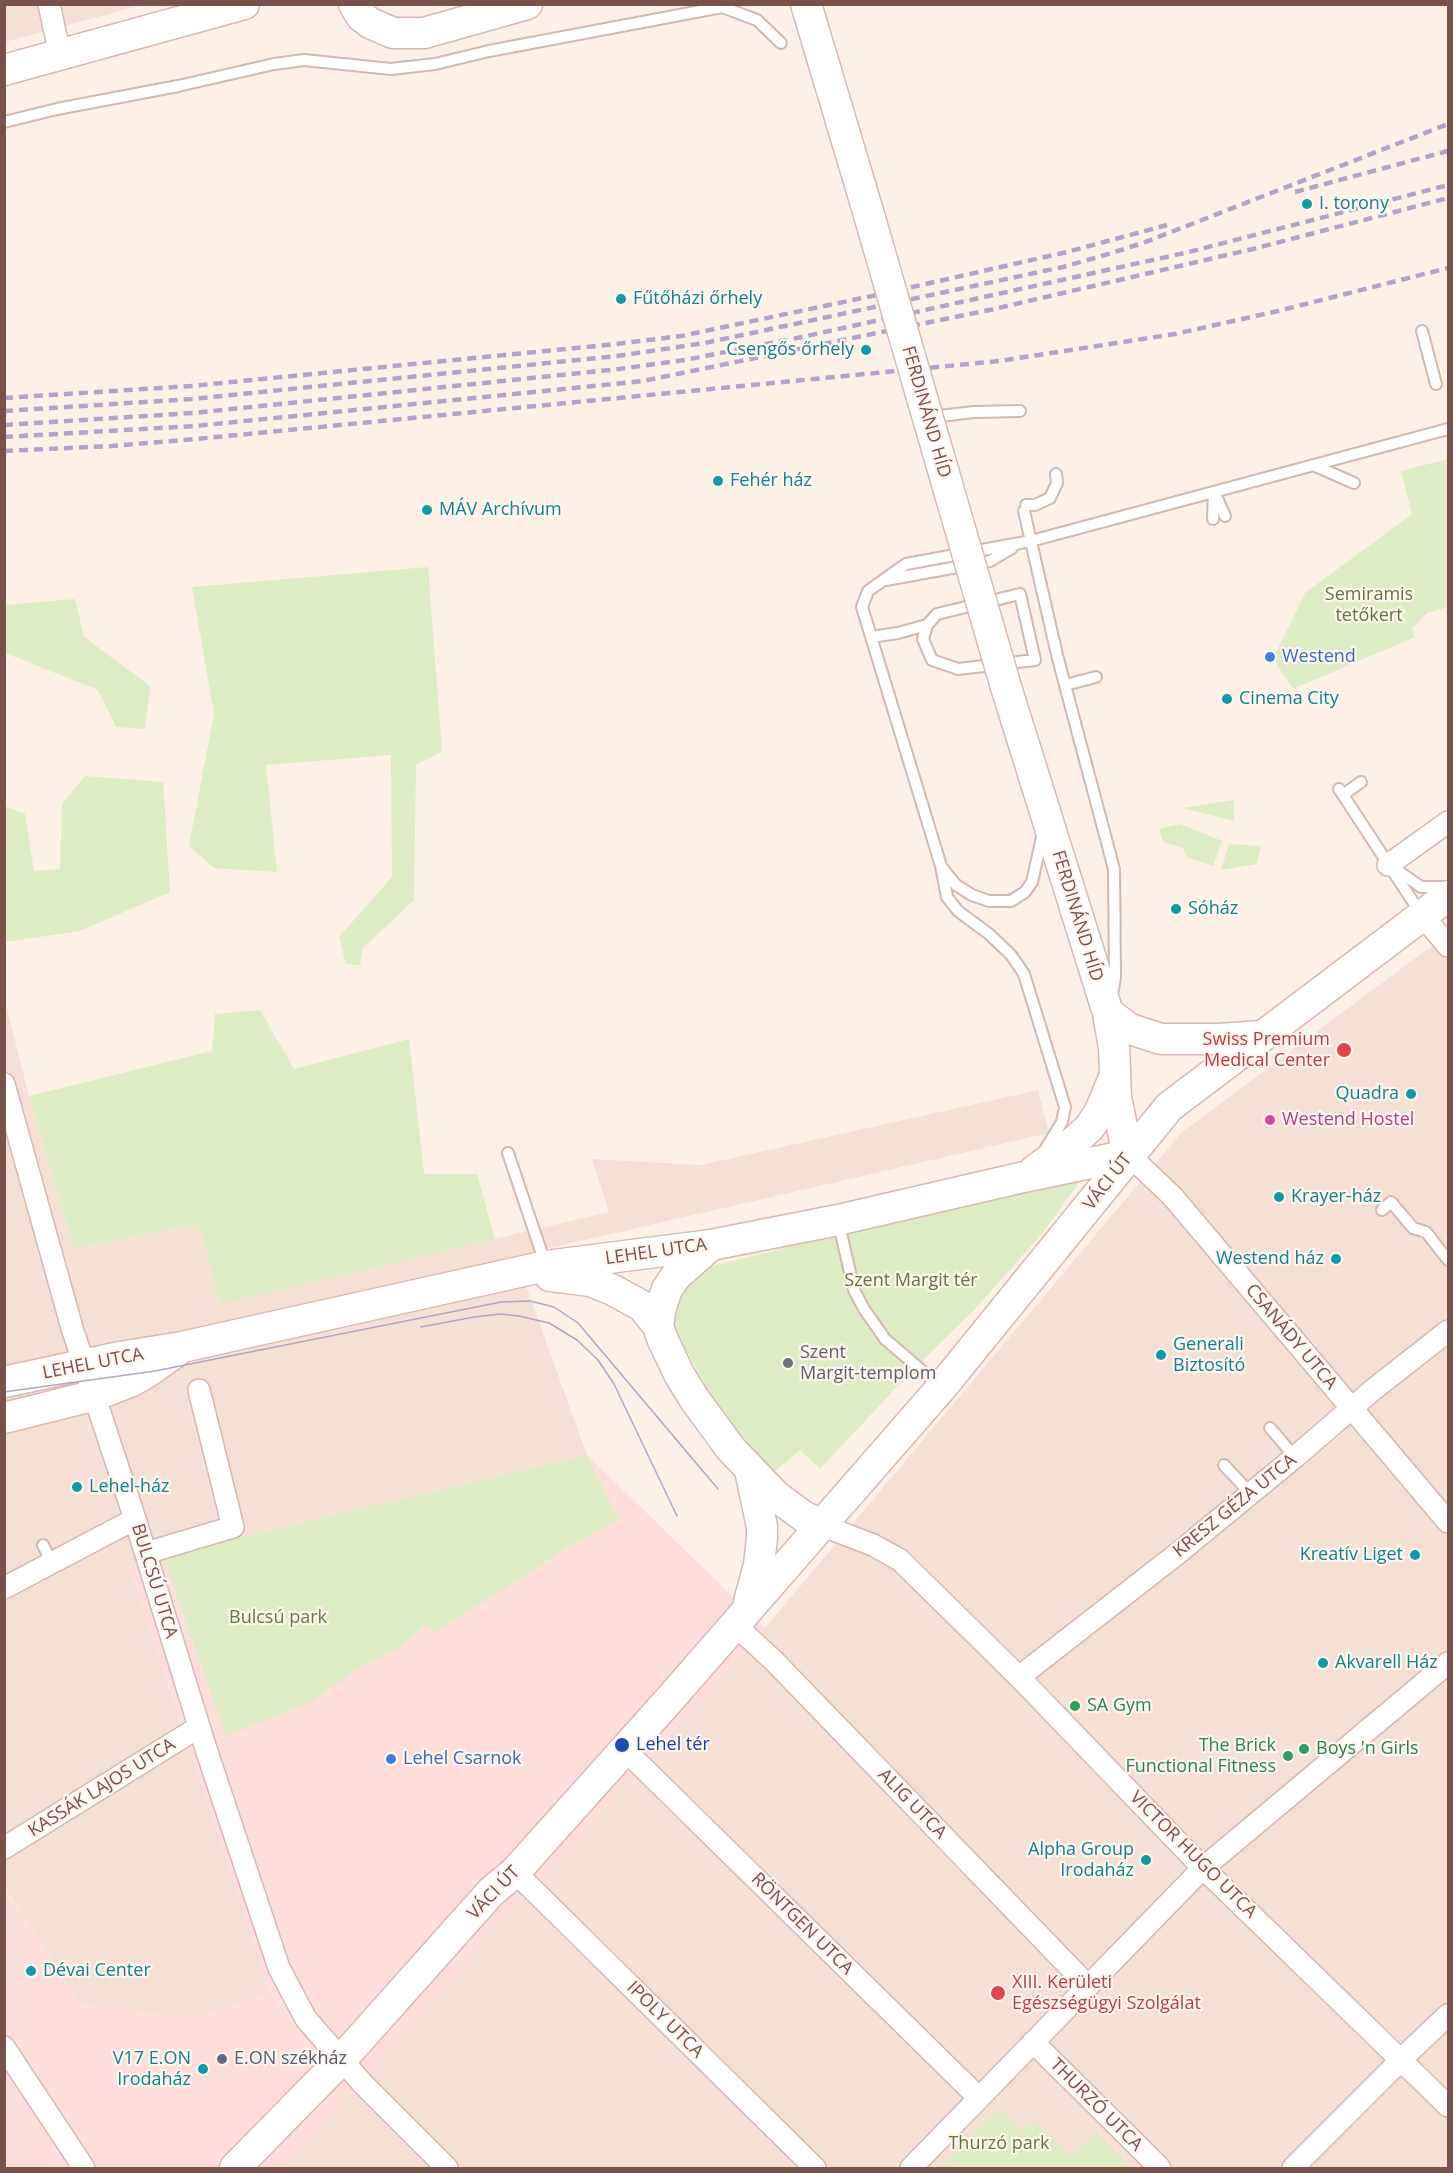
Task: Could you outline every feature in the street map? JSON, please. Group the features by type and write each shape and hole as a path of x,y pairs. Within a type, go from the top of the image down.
{"main road":[{"path":"4,70 244,4"},
{"path":"354,4 361,16 370,23 393,33 424,33 527,4"},
{"name":"FERDINÁND HÍD","path":"808,9 1006,687 1108,1013 1114,1048 1114,1076 1119,1115 1130,1155"},
{"name":"VÁCI ÚT","path":"235,2169 342,2059 491,1892 515,1872 625,1749 941,1388 1177,1099 1449,896"},
{"path":"1108,1013 1130,1029 1161,1039 1262,1036"},
{"name":"FERDINÁND HÍD","path":"1028,1176 1090,1127 1100,1111 1114,1076"},
{"name":"LEHEL UTCA","path":"4,1382 136,1354 182,1347 510,1273 546,1266 711,1245 838,1220 1130,1155"},
{"path":"658,1326 661,1306 667,1289 676,1276 711,1245"},
{"path":"510,1273 562,1276 598,1284 627,1296 642,1306 658,1326 679,1374 715,1429 750,1470 787,1505 821,1525"},
{"name":"LEHEL UTCA","path":"4,1418 96,1395 141,1376 182,1347"},
{"name":"VÁCI ÚT","path":"740,1618 759,1565 762,1538 762,1527 750,1470"}],"street":[{"path":"49,4 60,55"},
{"path":"1388,865 1449,822"},
{"path":"1423,916 1449,946"},
{"name":"BULCSÚ UTCA","path":"4,1084 72,1328 96,1395 199,1727 279,1968 306,2019 363,2084 447,2169"},
{"name":"CSANÁDY UTCA","path":"1130,1155 1172,1196 1449,1522"},
{"name":"KRESZ GÉZA UTCA","path":"1019,1677 1251,1494 1351,1408 1449,1331"},
{"path":"146,1553 232,1527 199,1390"},
{"path":"4,1588 48,1554 135,1519"},
{"name":"VICTOR HUGO UTCA","path":"821,1525 873,1545 900,1560 1019,1677 1203,1868 1449,2106"},
{"name":"ALIG UTCA","path":"740,1618 774,1661 1088,1986"},
{"path":"910,2169 1203,1868 1449,1663"},
{"name":"KASSÁK LAJOS UTCA","path":"4,1848 199,1727"},
{"name":"RÖNTGEN UTCA","path":"625,1749 979,2098"},
{"name":"IPOLY UTCA","path":"515,1872 815,2169"},
{"path":"1293,2169 1449,2015"},
{"name":"THURZÓ UTCA","path":"1033,2042 1160,2169"},
{"path":"4,2047 84,2169"}],"lane":[{"path":"4,122 57,109 178,86 274,63 304,60 391,69 435,64 489,51 722,7 757,20 781,43"},
{"path":"1422,331 1436,384"},
{"path":"928,417 974,412 1020,411"},
{"path":"1028,1176 1035,1160 1057,1132 1065,1107 1024,974 1011,955 989,934 958,911 947,897 941,866 862,606 868,591 884,580 990,561 1018,544 1449,429"},
{"path":"1313,465 1354,483"},
{"name":"FERDINÁND HÍD","path":"1056,474 1057,483 1050,498 1035,506 1025,508 1065,685 1114,869 1116,977 1108,1013"},
{"path":"1214,492 1225,516"},
{"path":"1213,519 1214,492"},
{"path":"1020,594 1035,660 958,669 932,660 923,639 927,626 937,614 1020,594"},
{"path":"871,637 927,626"},
{"path":"897,633 923,639"},
{"path":"1065,685 1096,678"},
{"path":"1361,782 1341,792 1423,916"},
{"name":"FERDINÁND HÍD","path":"941,866 956,885 972,895 989,901 1011,901 1025,892 1032,882 1047,818"},
{"path":"1388,865 1421,887 1449,887"},
{"path":"508,1153 546,1266"},
{"path":"1382,1210 1391,1202 1405,1227 1426,1232 1449,1260"},
{"path":"838,1220 854,1290 864,1310 885,1339 941,1388"},
{"path":"1270,1428 1295,1457"},
{"path":"1224,1465 1251,1494"}],"shaded area":[{"path":"5,5 142,5 5,42"},
{"path":"1448,934 1448,2168 281,2168 344,2101 765,1628 1182,1132"},
{"path":"4,997 29,1096 74,1249 191,1225 201,1232 220,1303 609,1212 592,1159 701,1165 1038,1090 1049,1133 515,1256 587,1455 129,1566 270,1993 193,2019 80,2004 5,1889"},
{"path":"587,1455 765,1628 344,2101 281,2168 5,2168 4,1889 80,2004 193,2019 270,1993 129,1566"}],"green space":[{"name":"Semiramis tetőkert","path":"1448,459 1448,607 1427,613 1412,629 1415,637 1293,689 1273,659 1305,593 1412,514 1401,471"},
{"path":"428,567 442,752 416,765 414,900 363,948 360,965 346,964 339,937 392,877 391,755 266,765 277,872 214,868 189,846 214,714 192,587"},
{"path":"75,599 84,637 150,686 145,729 116,727 98,690 5,653 5,605"},
{"path":"85,776 163,782 170,892 80,931 5,942 5,806 25,814 34,871 60,869 62,804"},
{"path":"1234,800 1234,821 1183,808"},
{"path":"1180,824 1222,841 1213,866 1186,857 1183,848 1163,842 1159,829"},
{"path":"1229,844 1261,846 1257,864 1221,870"},
{"path":"260,1010 294,1069 409,1039 424,1174 477,1174 495,1239 220,1304 201,1232 191,1225 74,1249 29,1096 212,1051 215,1014"},
{"name":"Szent Margit tér","path":"1075,1174 1081,1177 1077,1185 1044,1231 977,1307 907,1376 820,1469 800,1450 774,1472 721,1413 669,1319 671,1290 693,1271"},
{"name":"Bulcsú park","path":"587,1455 619,1520 573,1544 435,1632 425,1626 396,1650 362,1666 312,1701 226,1737 163,1556"},
{"name":"Thurzó park","path":"999,2109 1022,2132 1034,2121 1071,2157 1095,2133 1131,2168 940,2168"}],"tram line":[{"path":"4,1392 155,1371 501,1302 530,1301 554,1307 578,1323 718,1489"},
{"path":"421,1327 500,1314 549,1323 577,1340 598,1360 614,1384 677,1516"}],"railway":[{"path":"4,411 192,399 617,356 705,343 1063,267 1105,255 1143,243 1448,124"},
{"path":"1295,192 1448,151"},
{"path":"4,425 193,413 619,369 685,360 802,337 1189,252 1448,185"},
{"path":"4,437 195,426 643,381 994,309 1253,249 1448,198"},
{"path":"4,398 191,386 681,336 1067,252 1167,225"},
{"path":"4,451 196,439 999,361 1175,334 1278,311 1448,268"}],"place":[{"name":"I. torony","path":"1307,204"},
{"name":"Fűtőházi őrhely","path":"621,299"},
{"name":"Csengős őrhely","path":"866,350"},
{"name":"Fehér ház","path":"718,481"},
{"name":"MÁV Archívum","path":"427,510"},
{"name":"Westend","path":"1270,657"},
{"name":"Cinema City","path":"1227,699"},
{"name":"Sóház","path":"1176,909"},
{"name":"Swiss Premium Medical Center","path":"1344,1050"},
{"name":"Quadra","path":"1411,1094"},
{"name":"Westend Hostel","path":"1270,1120"},
{"name":"Krayer-ház","path":"1279,1197"},
{"name":"Westend ház","path":"1336,1259"},
{"name":"Generali Biztosító","path":"1161,1355"},
{"name":"Szent Margit-templom","path":"788,1363"},
{"name":"Lehel-ház","path":"77,1487"},
{"name":"Kreatív Liget","path":"1415,1555"},
{"name":"Akvarell Ház","path":"1323,1663"},
{"name":"SA Gym","path":"1075,1706"},
{"name":"Lehel tér","path":"622,1745"},
{"name":"Boys 'n Girls","path":"1304,1749"},
{"name":"The Brick Functional Fitness","path":"1288,1756"},
{"name":"Lehel Csarnok","path":"391,1759"},
{"name":"Alpha Group Irodaház","path":"1146,1860"},
{"name":"Dévai Center","path":"31,1971"},
{"name":"XIII. Kerületi Egészségügyi Szolgálat","path":"998,1993"},
{"name":"E.ON székház","path":"222,2059"},
{"name":"V17 E.ON Irodaház","path":"203,2069"}]}
